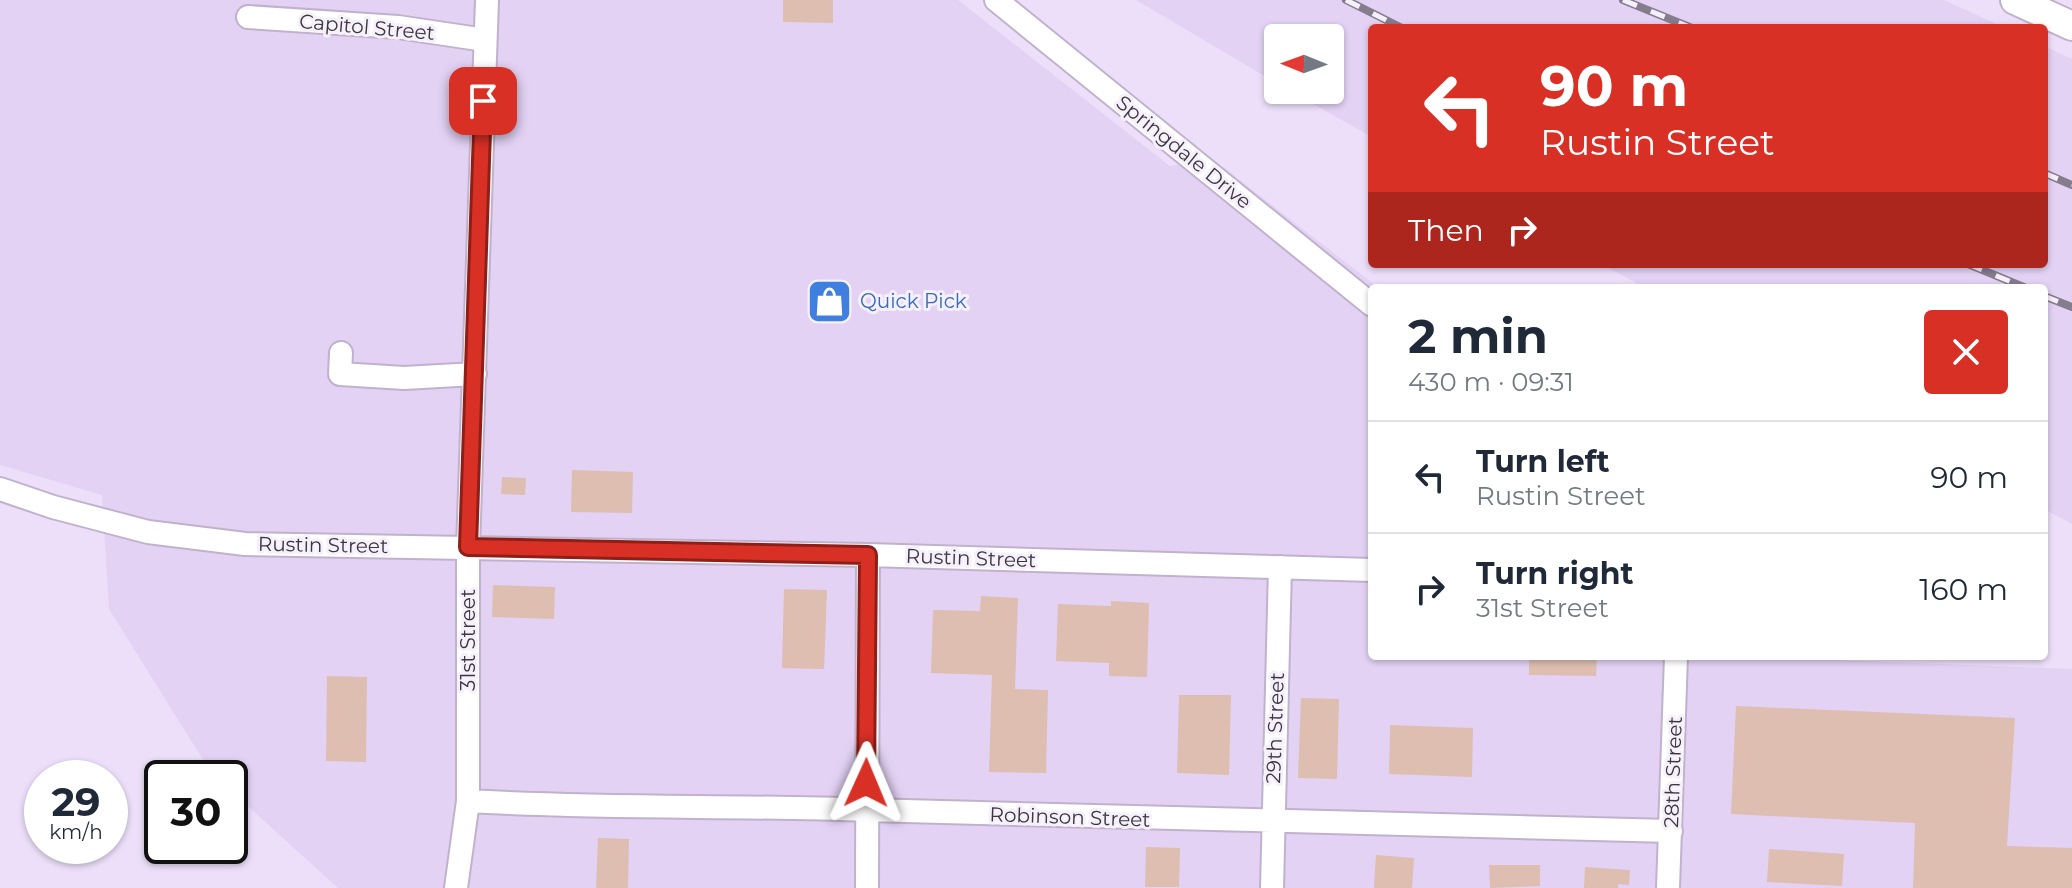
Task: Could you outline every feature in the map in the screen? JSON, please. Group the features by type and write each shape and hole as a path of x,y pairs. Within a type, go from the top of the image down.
{"main road":[{"path":"2015,0 2072,26"}],"street":[{"name":"31st Street","path":"456,888 468,801 468,547 487,0"},
{"name":"Springdale Drive","path":"996,0 1368,302"},
{"name":"Capitol Street","path":"248,17 398,27 485,40"},
{"path":"341,353 340,374 404,378 475,374"},
{"name":"Rustin Street","path":"0,489 53,507 148,532 245,544 868,555 1368,570"},
{"path":"867,888 868,555"},
{"name":"29th Street","path":"1272,888 1280,567"},
{"name":"28th Street","path":"1668,888 1676,660"},
{"name":"Robinson Street","path":"468,801 558,806 865,809 1273,823 1671,831"}],"shaded area":[{"path":"0,0 958,0 1170,166 1210,157 1374,284 1368,284 1368,660 1835,660 2072,669 2072,888 338,888 248,806 248,760 203,760 109,609 102,495 0,465"},
{"path":"1136,0 1944,0 1996,24 1368,24 1368,135 1313,104 1344,104 1344,24 1264,24 1264,76"},
{"path":"2048,48 2072,59 2072,524 2048,511 2048,284 1638,284 1609,268 2048,268"}],"building":[{"path":"783,0 833,0 833,23 783,22"},
{"path":"572,470 633,472 632,513 571,512"},
{"path":"502,477 526,478 525,495 501,494"},
{"path":"493,585 555,587 554,619 492,617"},
{"path":"784,589 827,590 824,669 782,668"},
{"path":"981,596 1018,598 1015,689 1048,690 1046,773 989,772 992,675 931,673 933,610 980,611"},
{"path":"1111,601 1149,603 1147,677 1109,676 1109,663 1056,661 1058,604 1111,606"},
{"path":"1529,660 1597,660 1596,676 1529,675"},
{"path":"327,676 367,677 366,762 326,761"},
{"path":"1179,695 1231,695 1229,775 1177,773"},
{"path":"1301,698 1339,699 1337,779 1298,778"},
{"path":"1736,706 2015,718 2007,846 2072,848 2072,888 1913,888 1915,823 1731,814"},
{"path":"1390,725 1473,728 1472,777 1389,774"},
{"path":"598,838 629,839 628,888 596,888"},
{"path":"1146,847 1180,848 1179,887 1145,887"},
{"path":"1769,849 1844,854 1842,886 1767,882"},
{"path":"1376,855 1414,858 1412,888 1374,888"},
{"path":"1489,865 1540,865 1540,886 1490,888"},
{"path":"1585,867 1630,870 1629,885 1584,888"}],"railway":[{"path":"1346,0 1394,24"},
{"path":"1623,0 1682,24"},
{"path":"2048,175 2072,185"},
{"path":"1978,268 2016,284"},
{"path":"2048,298 2072,307"}],"place":[{"name":"Quick Pick","path":"829,301"}],"route":[{"path":"483,101 468,547 868,555 866,783"}]}
